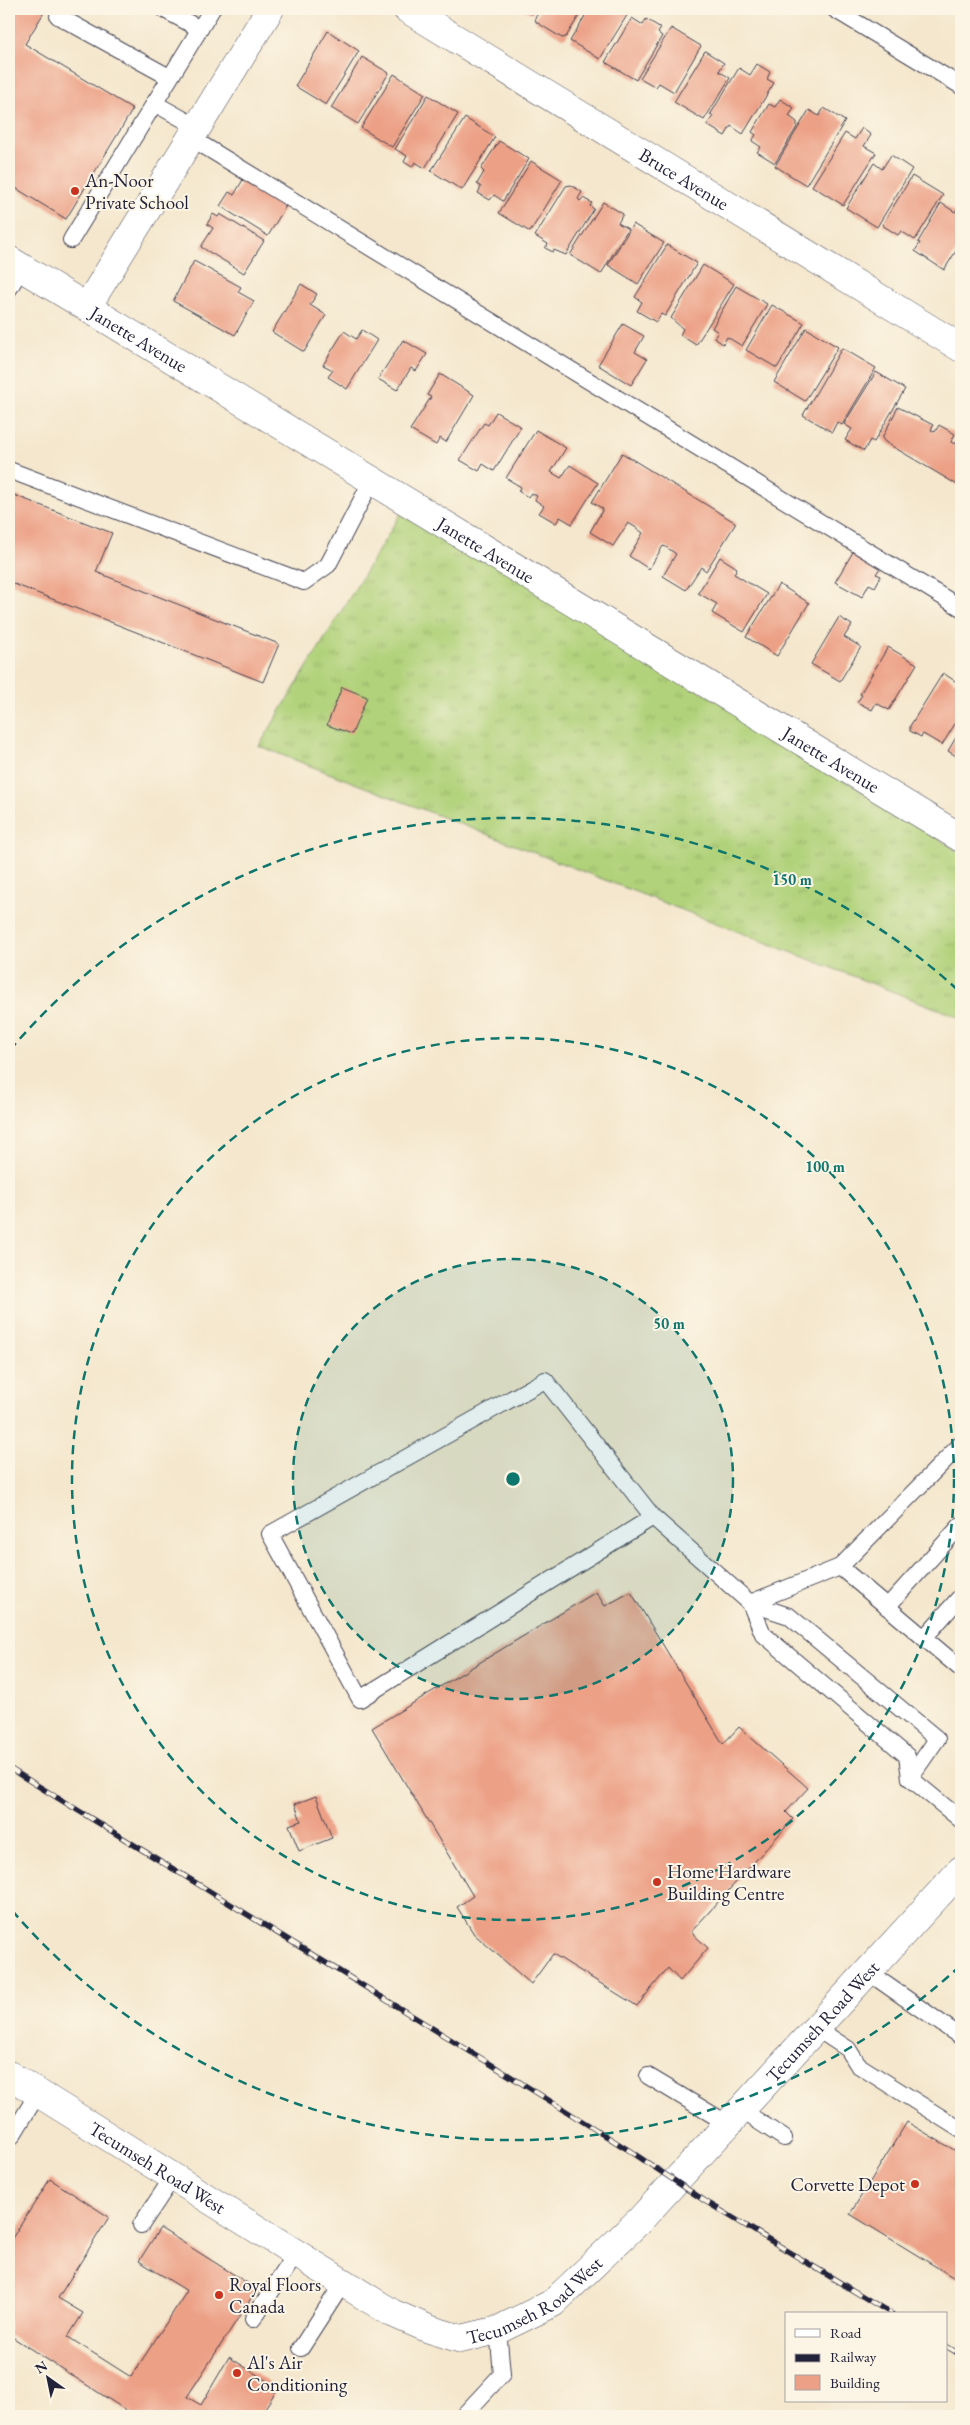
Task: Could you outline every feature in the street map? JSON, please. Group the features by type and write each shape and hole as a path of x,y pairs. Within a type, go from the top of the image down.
{"street":[{"path":"87,307 270,9"},
{"name":"Bruce Avenue","path":"407,9 961,348"},
{"name":"Janette Avenue","path":"13,272 87,307 961,838"},
{"name":"Tecumseh Road West","path":"9,2075 392,2313 460,2340 498,2330 553,2303 640,2220 961,1870"}],"lane":[{"path":"63,9 58,16 169,77"},
{"path":"164,9 200,29"},
{"path":"71,240 212,9"},
{"path":"834,9 961,86"},
{"path":"154,103 194,132 961,608"},
{"path":"9,470 304,582 328,565 372,480"},
{"path":"653,1516 360,1699 270,1534 545,1380 653,1516 750,1603 789,1616 937,1739 910,1778"},
{"path":"750,1603 840,1567 961,1444"},
{"path":"887,1606 961,1525"},
{"path":"840,1567 961,1669"},
{"path":"924,1638 961,1596"},
{"path":"750,1603 763,1634 907,1756 910,1778 961,1820"},
{"path":"868,1972 961,2038"},
{"path":"816,2028 848,2049 858,2066 961,2130"},
{"path":"648,2076 784,2138"},
{"path":"12,2136 38,2093"},
{"path":"141,2225 173,2177"},
{"path":"253,2319 296,2254"},
{"path":"301,2348 343,2283"},
{"path":"463,2416 502,2374 498,2330"}],"green space":[{"path":"405,507 961,853 961,1018 259,746"}],"building":[{"path":"9,9 46,9 25,44 133,109 66,219 9,184"},
{"path":"523,9 535,9 532,14"},
{"path":"541,9 583,9 566,37 562,38 536,22 535,18"},
{"path":"589,9 631,9 600,59 570,41"},
{"path":"632,18 643,25 646,19 661,28 658,33 662,36 636,80 605,62"},
{"path":"671,28 701,46 674,92 659,83 656,87 640,78"},
{"path":"328,31 359,51 326,105 295,86"},
{"path":"705,51 724,63 719,71 730,78 704,120 674,102"},
{"path":"362,57 389,73 358,124 331,108"},
{"path":"757,64 770,72 767,79 774,83 743,134 731,126 725,136 707,125 713,116 710,115 739,68 750,75"},
{"path":"394,74 425,94 392,147 361,128"},
{"path":"428,95 458,114 425,168 415,162 412,167 404,162 407,156 395,149"},
{"path":"780,99 794,108 789,116 797,122 797,127 775,163 757,152 761,147 752,141 756,135 752,132 769,104 775,107"},
{"path":"824,108 845,121 806,185 775,166 809,110 819,116"},
{"path":"465,118 495,137 462,190 431,171"},
{"path":"862,128 871,135 864,146 876,153 843,205 812,186 845,133 855,139"},
{"path":"499,141 529,159 503,201 494,195 490,200 478,193 481,187 477,184 484,172 481,169"},
{"path":"891,155 912,169 877,227 846,208 874,163 882,169"},
{"path":"531,161 562,180 530,232 499,213"},
{"path":"912,176 943,195 915,240 901,231 898,235 882,225"},
{"path":"244,178 287,204 268,236 220,206 229,192 234,195"},
{"path":"571,185 582,192 578,199 580,201 583,198 592,203 590,206 594,209 566,255 545,248 548,244 535,236 566,186"},
{"path":"603,202 623,214 618,223 628,229 601,274 570,255"},
{"path":"941,203 955,212 959,206 961,207 961,243 944,270 915,251 920,243 918,242"},
{"path":"213,214 218,217 220,214 264,241 244,273 201,247 213,228 207,224"},
{"path":"633,224 664,243 638,284 608,265"},
{"path":"667,245 697,263 665,316 661,314 656,322 637,311 642,302 635,297"},
{"path":"194,261 241,287 238,292 254,301 235,335 173,301"},
{"path":"703,265 734,284 696,345 680,335 683,329 671,318"},
{"path":"301,284 317,294 310,305 326,315 304,352 272,332"},
{"path":"736,286 767,304 742,346 727,337 723,344 714,338 718,332 712,328"},
{"path":"772,305 804,323 777,368 746,350"},
{"path":"623,324 644,336 635,352 647,359 631,385 598,365"},
{"path":"806,328 838,347 805,401 774,382"},
{"path":"362,330 377,340 347,389 328,377 333,370 323,365 344,331 356,339"},
{"path":"403,340 427,354 416,371 411,368 397,390 378,379"},
{"path":"842,348 876,368 842,425 837,422 832,432 803,415"},
{"path":"876,372 905,389 874,442 870,440 864,451 845,440 852,429 844,424"},
{"path":"440,374 474,395 446,442 440,438 436,445 410,430 431,397 427,395"},
{"path":"898,407 933,425 931,430 935,432 939,425 955,434 951,442 955,444 958,440 961,442 961,487 885,442 882,438"},
{"path":"496,412 521,427 494,471 483,464 479,471 460,460 484,423 488,425"},
{"path":"536,430 566,448 551,472 561,478 570,465 598,483 572,524 560,517 556,523 539,513 544,506 535,500 537,496 531,493 528,497 518,491 521,487 506,478"},
{"path":"622,453 736,523 706,571 701,567 686,590 663,576 676,554 666,547 663,546 649,569 629,556 643,533 635,527 628,523 613,546 590,532 603,509 592,502"},
{"path":"9,493 112,533 96,572 279,644 263,682 9,582"},
{"path":"853,552 880,568 876,574 881,576 875,587 869,584 862,597 835,582"},
{"path":"720,557 737,568 734,574 767,594 744,632 712,613 717,604 698,593"},
{"path":"779,584 809,603 777,656 746,637"},
{"path":"839,617 852,625 844,637 861,647 840,681 811,664"},
{"path":"888,647 917,664 889,710 876,703 872,710 857,702"},
{"path":"943,673 961,685 961,714 942,745 923,734 921,737 910,731 910,726"},
{"path":"342,687 367,697 352,734 327,725"},
{"path":"961,729 961,759 948,751"},
{"path":"596,1592 605,1606 631,1592 723,1744 739,1727 808,1788 786,1812 793,1819 691,1932 708,1948 680,1981 668,1968 637,2006 553,1954 531,1984 474,1934 457,1907 473,1896 372,1728"},
{"path":"316,1796 332,1838 299,1851 289,1825 301,1821 295,1804"},
{"name":"Corvette Depot","path":"907,2122 961,2154 961,2271 956,2279 850,2214"},
{"name":"Royal Floors Canada","path":"50,2179 109,2217 58,2298 83,2313 68,2337 131,2377 187,2291 139,2261 160,2228 257,2289 187,2397 201,2405 229,2357 278,2388 260,2416 135,2416 9,2335 9,2243"}],"railway":[{"path":"9,1768 510,2076 630,2151 705,2201 889,2312"},
{"path":"948,2347 961,2355"}],"place":[{"name":"An-Noor Private School","path":"75,191"},
{"name":"Home Hardware Building Centre","path":"657,1882"},
{"name":"Corvette Depot","path":"915,2184"},
{"name":"Royal Floors Canada","path":"219,2295"},
{"name":"Al's Air Conditioning","path":"237,2373"}]}
